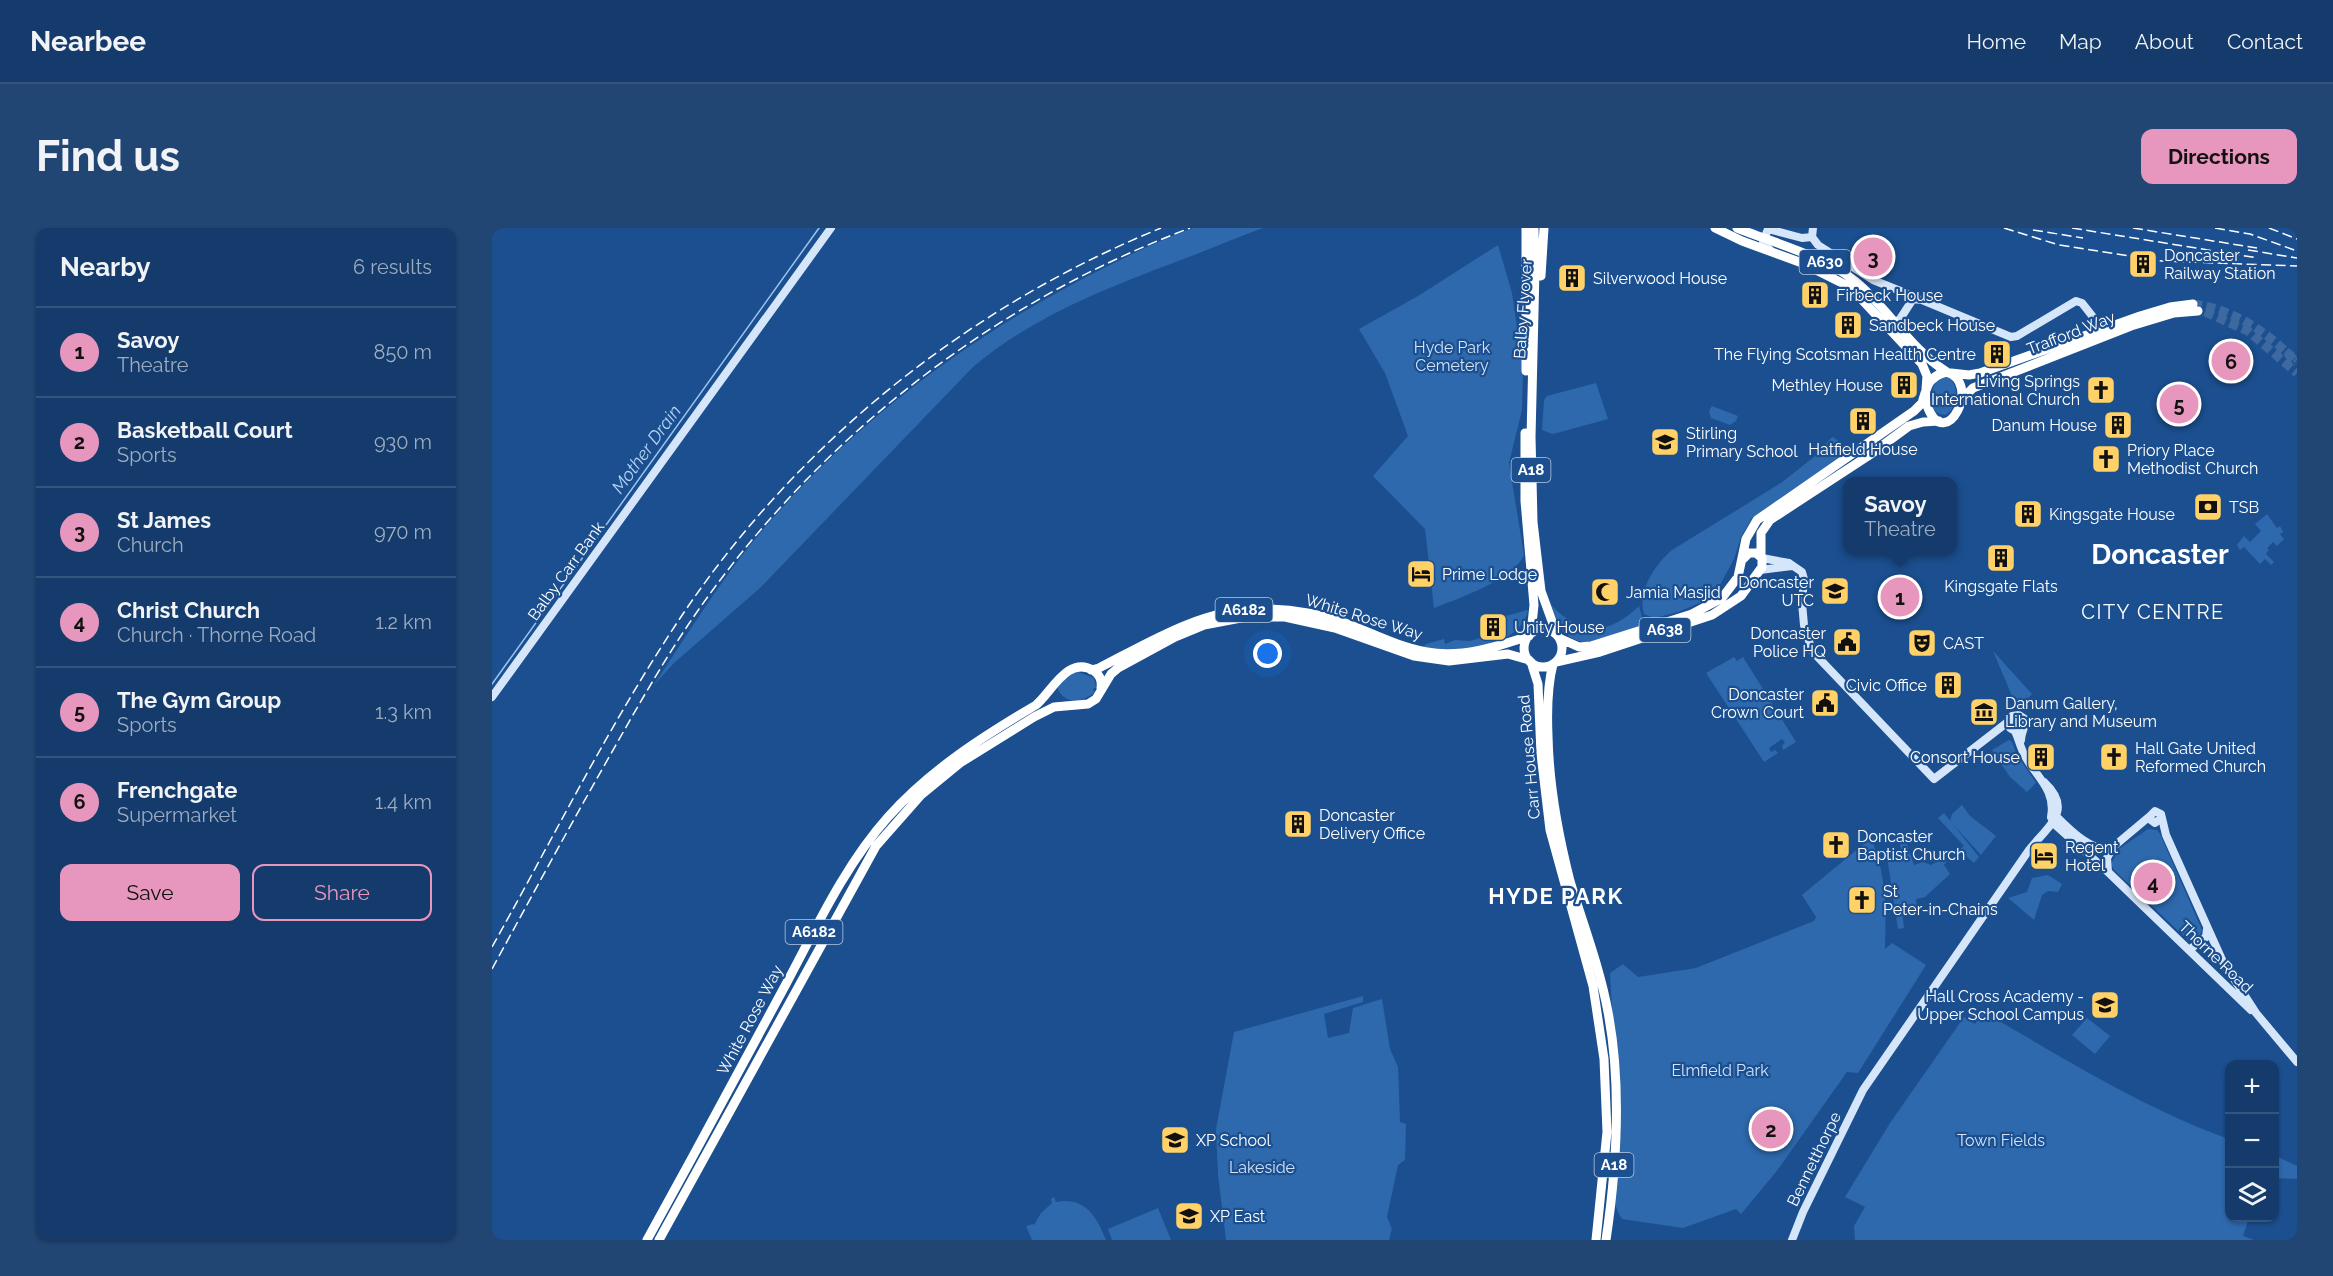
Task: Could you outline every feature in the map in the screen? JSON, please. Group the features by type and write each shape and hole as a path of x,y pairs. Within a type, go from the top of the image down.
{"highway":[{"name":"A18","path":"1526,228 1528,307 1524,465 1534,605 1530,634"},
{"name":"Balby Flyover","path":"1531,392 1534,228"},
{"name":"Balby Flyover","path":"1531,392 1538,329 1544,228"},
{"name":"A630","path":"1715,228 1803,263 1845,284 1895,323 1923,366 1927,376 1926,391"},
{"name":"A630","path":"1737,228 1828,263 1845,273 1865,290 1932,362 1949,373"},
{"name":"Trafford Way","path":"1949,373 1980,374 2094,331 2170,307 2195,308 2111,333 1973,388 1961,400"},
{"path":"1949,373 1958,382 1961,400"},
{"name":"A638","path":"1558,637 1580,647 1591,646 1692,614 1722,598 1738,577 1746,539 1757,520 1914,411 1922,403 1933,378 1949,373"},
{"path":"1926,391 1929,410 1939,421"},
{"name":"A18","path":"1531,392 1531,490 1538,570 1546,608 1558,637"},
{"name":"A638","path":"1555,663 1600,652 1712,615 1741,596 1763,565 1761,533 1770,520 1868,456 1909,426 1920,422 1947,422 1959,410 1961,400"},
{"path":"1759,571 1747,572 1743,560 1749,553 1756,553 1761,557"},
{"name":"White Rose Way","path":"647,1240 815,930 866,844 887,818 933,772 1036,705 1067,672 1078,668 1091,670 1099,668 1170,632 1200,620 1252,609 1282,609 1326,618 1403,646 1428,652 1457,654 1471,652 1530,634"},
{"name":"White Rose Way","path":"659,1240 876,846 921,795 960,763 1054,707 1088,704 1096,699 1111,674 1118,668 1175,637 1214,623 1258,616 1285,617 1316,623 1414,656 1449,661 1508,654 1530,661"},
{"path":"1544,629 1558,637 1562,648 1555,663 1541,667 1530,661 1525,652 1530,634 1544,629"},
{"name":"Carr House Road","path":"1530,661 1538,684 1540,754 1550,830 1593,986 1603,1045 1607,1132 1596,1240"},
{"name":"Carr House Road","path":"1555,663 1548,690 1548,727 1555,811 1564,855 1603,989 1611,1034 1616,1119 1606,1240"},
{"path":"1091,670 1100,678 1101,691"},
{"path":"1054,686 1053,695 1069,705"}],"street":[{"name":"Balby Carr Bank","path":"492,697 831,228"},
{"path":"1813,228 1812,237 1818,245 1873,280 1908,294 1913,299 1922,300 2011,337 2017,336 2076,300 2082,303 2097,322 2098,326 2094,331"},
{"path":"1768,229 1764,245 1773,252"},
{"path":"1752,234 1768,229 1802,238 1812,237"},
{"path":"1895,323 1913,299"},
{"path":"1761,557 1789,563 1802,572 1804,625 1812,651 1934,779 1988,739 2014,715 2021,716 2025,722 2017,730 1988,739"},
{"path":"1759,571 1797,567"},
{"path":"2009,721 2017,730 2023,750 2059,801 2052,816 2081,839 2107,849 2113,847"},
{"name":"Bennetthorpe","path":"1792,1240 1808,1201 1863,1090 2052,816"},
{"name":"Thorne Road","path":"2052,816 2188,950 2256,1013"},
{"name":"Thorne Road","path":"2113,847 2150,816 2154,822 2161,818 2163,829 2207,929 2231,976 2256,1013 2297,1062"},
{"path":"2108,872 2107,858 2113,847"},
{"path":"2188,950 2206,937 2207,929"}],"green space":[{"path":"1193,228 1263,228 1146,273 1069,306 1020,333 974,366 760,588 674,663 654,685 714,594 746,551 781,509 854,436 934,371 1020,314 1110,265"},
{"name":"Hyde Park Cemetery","path":"1498,245 1512,293 1523,368 1522,410 1509,463 1524,555 1518,564 1497,580 1470,594 1434,608 1425,529 1373,476 1408,436 1385,373 1359,329 1418,296"},
{"path":"1941,377 1948,377 1956,391 1953,407 1945,415 1934,410 1931,399 1934,387"},
{"path":"1596,383 1608,419 1552,434 1542,430 1544,400 1547,396"},
{"path":"1712,406 1738,416 1736,421 1730,425 1711,418 1709,411"},
{"path":"1833,437 1841,443 1843,451 1841,456 1752,518 1720,585 1702,602 1678,612 1654,618 1644,614 1642,606 1645,588 1659,563 1672,550 1781,483 1819,453"},
{"path":"2267,514 2277,528 2280,526 2283,532 2280,534 2284,539 2277,546 2273,542 2267,548 2269,550 2266,554 2274,562 2271,565 2265,559 2260,564 2244,547 2240,550 2237,545 2244,536 2250,542 2261,531 2255,524"},
{"path":"1551,605 1562,615 1584,627 1605,627 1616,623 1639,606 1642,617 1638,628 1599,641 1580,641 1571,638 1563,631"},
{"path":"1528,610 1522,623 1512,634 1500,641 1468,648 1423,647 1444,639 1445,644 1455,640 1470,641 1501,632 1498,618"},
{"path":"1993,651 2032,694 2022,704 2015,703"},
{"path":"1734,657 1737,661 1743,657 1796,742 1783,750 1782,746 1785,742 1782,739 1769,748 1771,752 1775,750 1778,753 1764,762 1706,673"},
{"path":"1078,672 1094,678 1096,688 1093,690 1095,692 1080,700 1069,700 1060,693 1057,687 1069,674"},
{"path":"2009,740 2036,783 2027,792 2010,777 1992,750"},
{"path":"1962,805 1970,816 1996,836 1981,855 1950,821 1952,814"},
{"path":"1944,813 1979,857 1974,863 1959,850 1964,846 1938,818"},
{"path":"2148,829 2157,830 2160,834 2202,930 2198,940 2190,942 2114,870 2111,864 2119,849"},
{"name":"Elmfield Park","path":"1871,838 1883,879 1885,949 1892,943 1926,965 1858,1073 1847,1072 1776,1172 1741,1214 1736,1209 1683,1228 1622,1219 1613,1194 1612,1177 1615,1078 1610,973 1623,964 1638,977 1696,968 1814,921 1816,917 1802,895"},
{"path":"1906,842 1914,865 1923,862 1931,865 1944,858 1947,861 1944,865 1950,874 1925,897 1916,899 1917,909 1902,912 1904,928 1898,929 1887,857 1902,854 1900,844"},
{"path":"2048,875 2062,884 2058,892 2048,891 2042,895 2034,920 2008,898 2027,892 2032,878"},
{"name":"Lakeside","path":"1363,996 1363,1002 1324,1014 1328,1038 1349,1033 1353,1008 1382,999 1390,1049 1398,1067 1400,1122 1406,1124 1405,1160 1398,1165 1387,1217 1392,1229 1389,1240 1226,1240 1218,1175 1216,1129 1234,1032"},
{"name":"Town Fields","path":"1984,1012 2135,1097 2197,1127 2225,1138 2225,1222 2248,1222 2243,1236 2254,1240 1855,1240 1854,1226 1865,1207 1845,1197 1890,1123 1964,1017 1975,1024"},
{"path":"2087,1018 2110,1036 2095,1054 2072,1035"},
{"path":"2279,1157 2297,1166 2297,1179 2279,1178"},
{"path":"1054,1197 1056,1202 1075,1202 1082,1205 1094,1216 1106,1240 1032,1240 1026,1226 1034,1225 1041,1213 1052,1203 1051,1199"},
{"path":"1158,1208 1171,1240 1112,1240 1108,1229"}],"waterway":[{"name":"Mother Drain","path":"492,684 819,228"}],"tunnel":[{"path":"2193,304 2223,311 2250,324 2263,332 2297,363"},
{"path":"2205,312 2248,331 2297,373"},
{"path":"2286,351 2297,360"}],"railway":[{"path":"492,947 611,731 662,646 689,605 735,544 785,486 839,432 898,382 959,337 1024,296 1091,259 1161,228"},
{"path":"492,969 638,706 674,647 699,609 747,546 799,487 856,432 916,382 980,336 1047,295 1117,259 1190,228"},
{"path":"2004,228 2059,245 2162,261 2297,266"},
{"path":"2072,228 2258,258"},
{"path":"2133,228 2257,248"},
{"path":"2215,228 2250,234 2297,251"},
{"path":"2269,228 2297,239"},
{"path":"2033,230 2083,238"},
{"path":"2248,250 2297,258"}],"place":[{"name":"St James","path":"1873,257"},
{"name":"Doncaster Railway Station","path":"2143,264"},
{"name":"Silverwood House","path":"1572,278"},
{"name":"Firbeck House","path":"1815,295"},
{"name":"Sandbeck House","path":"1848,325"},
{"name":"The Flying Scotsman Health Centre","path":"1997,354"},
{"name":"Frenchgate","path":"2231,361"},
{"name":"Methley House","path":"1904,385"},
{"name":"Living Springs International Church","path":"2101,390"},
{"name":"The Gym Group","path":"2179,404"},
{"name":"Hatfield House","path":"1863,421"},
{"name":"Danum House","path":"2118,425"},
{"name":"Stirling Primary School","path":"1665,442"},
{"name":"Priory Place Methodist Church","path":"2106,459"},
{"name":"TSB","path":"2208,507"},
{"name":"Kingsgate House","path":"2028,514"},
{"name":"Kingsgate Flats","path":"2001,558"},
{"name":"Prime Lodge","path":"1421,574"},
{"name":"Doncaster UTC","path":"1835,591"},
{"name":"Jamia Masjid","path":"1605,592"},
{"name":"Savoy","path":"1900,597"},
{"name":"Unity House","path":"1493,627"},
{"name":"Doncaster Police HQ","path":"1847,642"},
{"name":"CAST","path":"1922,643"},
{"name":"Civic Office","path":"1948,685"},
{"name":"Doncaster Crown Court","path":"1825,703"},
{"name":"Danum Gallery, Library and Museum","path":"1984,712"},
{"name":"Consort House","path":"2041,757"},
{"name":"Hall Gate United Reformed Church","path":"2114,757"},
{"name":"Doncaster Delivery Office","path":"1298,824"},
{"name":"Doncaster Baptist Church","path":"1836,845"},
{"name":"Regent Hotel","path":"2044,856"},
{"name":"Christ Church","path":"2153,882"},
{"name":"St Peter-in-Chains","path":"1862,900"},
{"name":"Hall Cross Academy - Upper School Campus","path":"2105,1005"},
{"name":"Basketball Court","path":"1771,1129"},
{"name":"XP School","path":"1175,1140"},
{"name":"XP East","path":"1189,1216"}],"district":[{"name":"Doncaster","path":"2160,554"},
{"name":"CITY CENTRE","path":"2153,612"},
{"name":"HYDE PARK","path":"1556,896"}]}
